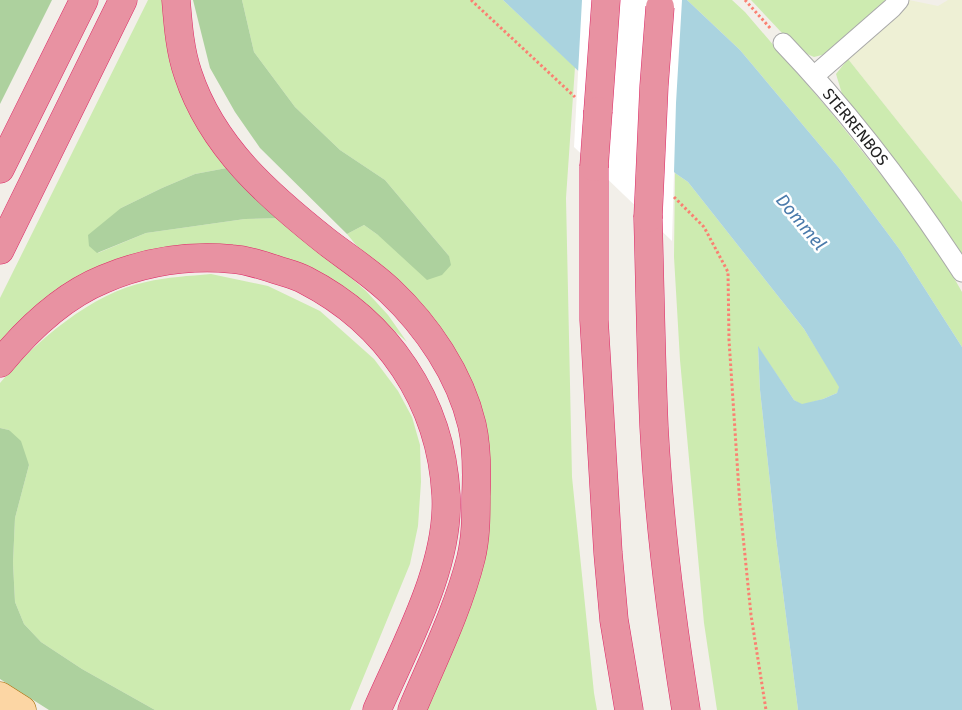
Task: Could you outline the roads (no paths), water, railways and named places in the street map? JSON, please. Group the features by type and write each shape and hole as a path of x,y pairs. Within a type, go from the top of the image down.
{"highway":[{"path":"0,169 84,0"},
{"path":"0,250 123,0"},
{"path":"176,0 177,22 187,73 200,106 219,138 248,172 285,209 389,290 423,327 445,360 462,395 472,426 477,477 476,526 471,557 460,595 412,710"},
{"path":"606,0 594,167 594,320 608,554 614,620 629,710"},
{"path":"660,0 648,218 654,428 672,612 686,710"},
{"path":"0,363 40,321 70,296 102,279 164,260 234,259 270,268 303,279 341,301 374,329 398,357 424,402 439,441 446,496 445,526 432,584 377,710"}],"main road":[{"path":"0,696 22,710"}],"street":[{"name":"STERRENBOS","path":"900,0 814,76 900,182 962,272"},
{"path":"783,42 814,76"}],"water":[{"name":"Dommel","path":"503,0 687,0 740,50 839,168 900,250 962,347 962,710 798,710 776,538 760,390 758,346 794,400 802,404 823,399 837,393 839,387 804,329 688,182 675,173 623,113"}]}
